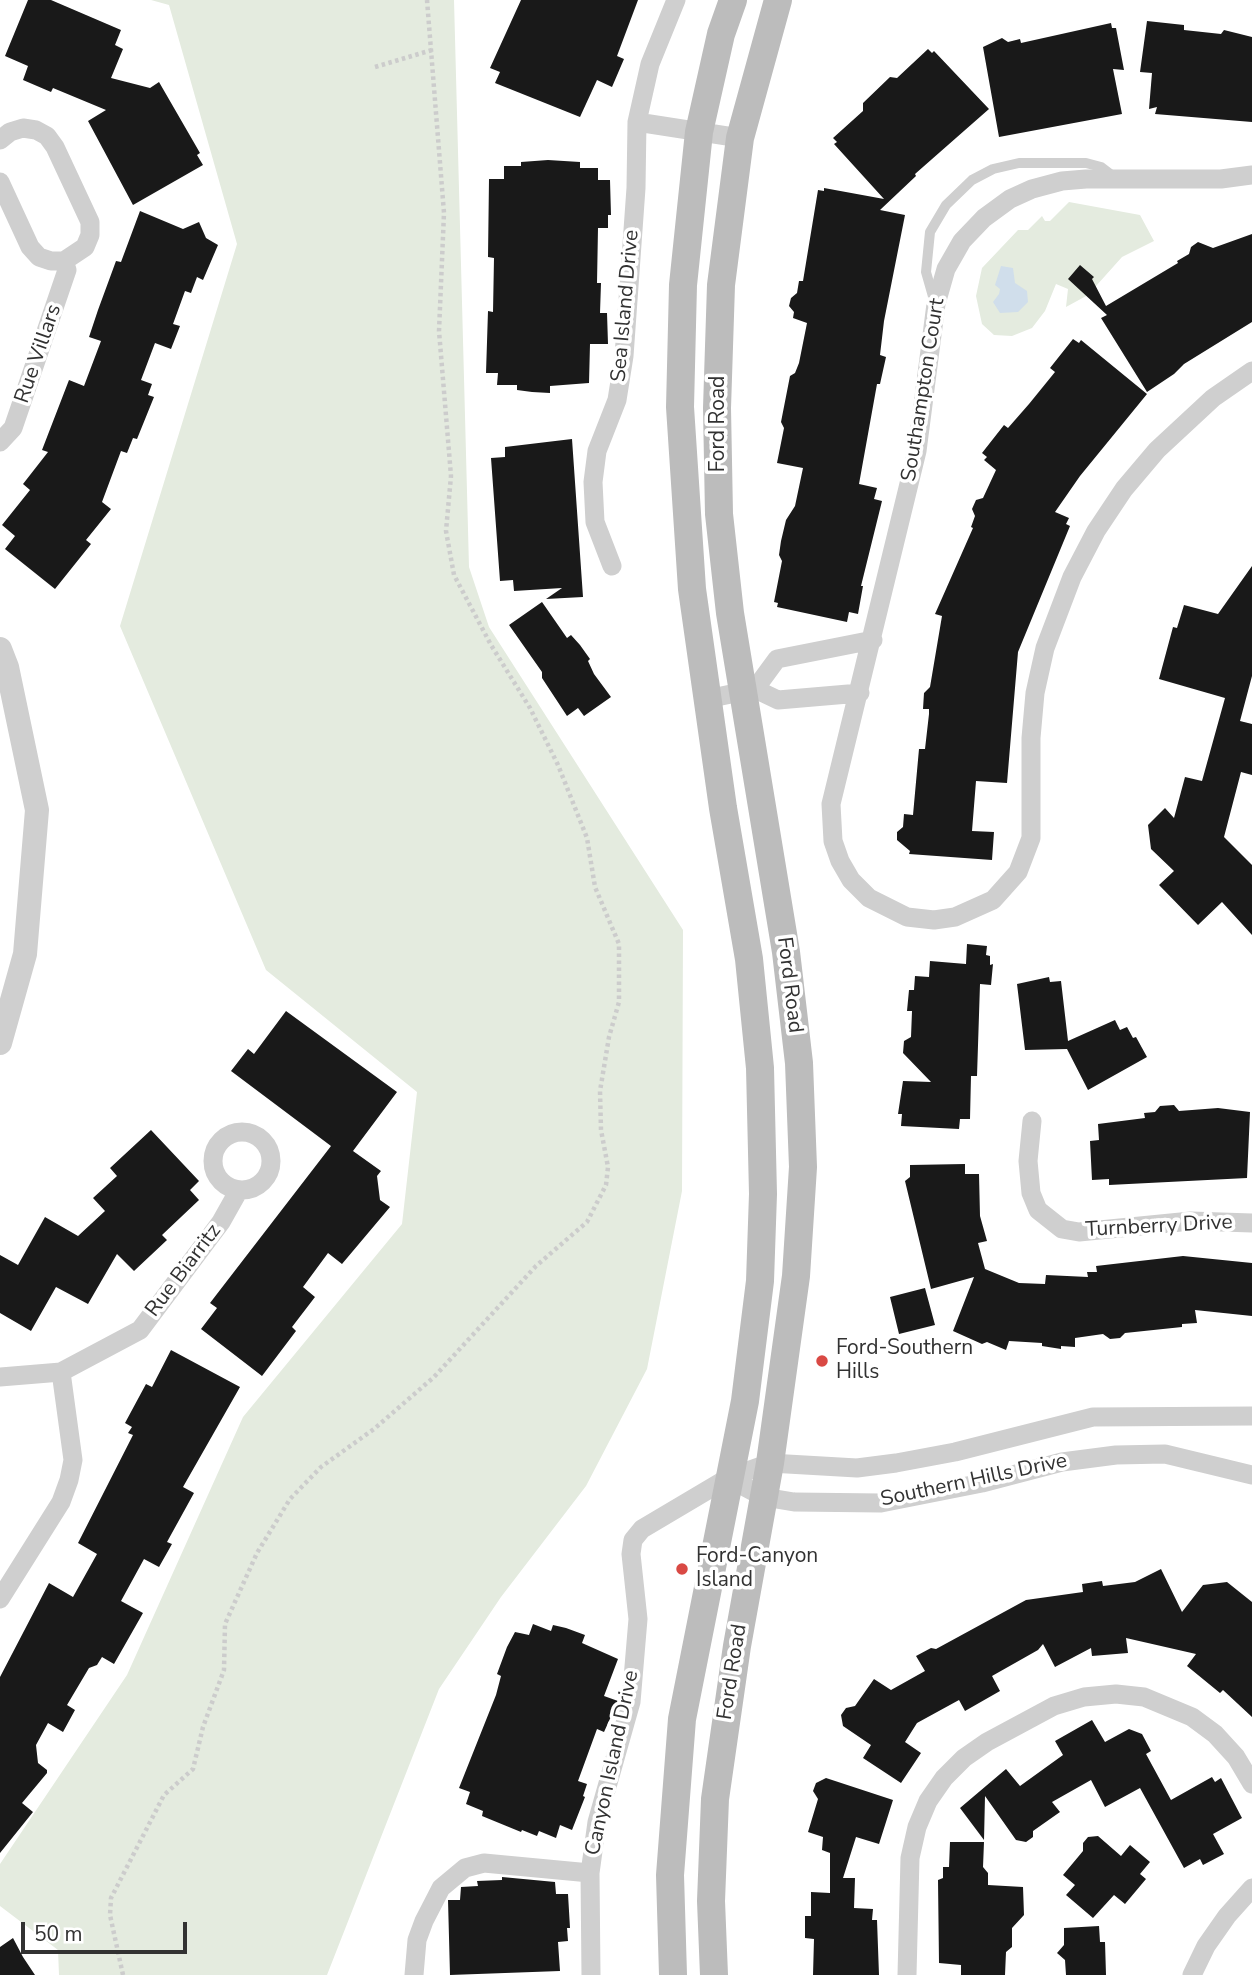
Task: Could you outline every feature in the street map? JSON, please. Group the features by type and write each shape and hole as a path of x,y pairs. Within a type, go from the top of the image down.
{"main road":[{"name":"Ford Road","path":"673,1975 670,1875 682,1719 745,1401 761,1281 761,1093 749,959 692,589 680,407 683,285 699,132 721,34 733,0"},
{"name":"Ford Road","path":"715,1975 711,1901 715,1799 737,1646 770,1463 796,1276 803,1167 799,1063 786,952 749,690 730,613 719,514 717,408 721,285 740,138 778,0"}],"street":[{"name":"Sea Island Drive","path":"612,566 595,522 593,482 597,451 617,400 624,356 636,188 637,122 650,64 676,0"},
{"path":"637,122 740,138"},
{"path":"0,139 23,128 36,130 47,136 55,147 90,222 90,235 85,247 64,261 39,257 30,247 0,182"},
{"name":"Southampton Court","path":"1252,175 1221,179 1062,181 1010,199 984,218 962,241 947,269 936,304 917,451 831,804 833,841 840,861 851,880 869,898 907,917 934,920 975,911 1008,885 1029,846 1034,817 1031,738 1035,693 1045,649 1072,576 1124,489 1157,450 1213,398 1252,371"},
{"name":"Rue Villars","path":"0,442 13,428 67,270 64,261"},
{"path":"749,690 777,659 873,640"},
{"path":"0,649 7,667 37,810 25,954 0,1043"},
{"path":"707,699 749,690 778,700 860,693"},
{"name":"Turnberry Drive","path":"1032,1121 1028,1161 1031,1193 1038,1210 1062,1228 1079,1232 1191,1221 1252,1223"},
{"name":"Rue Biarritz","path":"0,1377 61,1372 139,1330 221,1222 239,1190"},
{"path":"0,1598 61,1502 69,1480 73,1460 61,1372"},
{"name":"Southern Hills Drive","path":"728,1478 770,1463 857,1468 896,1463 955,1452 1093,1417 1252,1416"},
{"name":"Southern Hills Drive","path":"728,1478 764,1497 794,1502 881,1503 982,1483 1062,1462 1116,1455 1165,1454 1252,1475"},
{"name":"Canyon Island Drive","path":"592,1975 590,1873 597,1822 631,1702 638,1619 631,1554 633,1540 660,1516 728,1478"},
{"path":"907,1975 910,1858 917,1827 928,1801 944,1778 964,1758 987,1742 1054,1706 1084,1697 1116,1694 1144,1697 1192,1717 1215,1734 1236,1757 1252,1784"},
{"path":"414,1975 417,1940 424,1921 441,1888 466,1868 484,1863 590,1873"},
{"path":"1192,1975 1213,1936 1252,1888"}],"lane":[{"path":"936,304 926,272 930,232 946,205 972,180 993,169 1019,163 1050,162 1101,167 1117,179"}],"path":[{"path":"123,1975 110,1915 111,1898 164,1795 193,1769 203,1727 224,1670 225,1624 257,1553 290,1499 321,1467 374,1429 434,1377 536,1266 587,1222 606,1185 608,1167 601,1130 600,1091 609,1037 619,1002 619,944 595,887 587,838 558,765 530,708 479,624 454,575 446,531 451,476 439,331 444,213 427,0"},
{"path":"374,67 432,50"}],"shaded area":[{"path":"151,0 454,0 469,567 489,627 683,930 682,1191 647,1369 586,1486 501,1597 439,1689 327,1975 59,1975 58,1950 0,1906 0,1864 127,1675 243,1417 402,1224 417,1092 266,970 120,626 237,244 169,5"},
{"path":"1069,202 1140,215 1154,241 1122,257 1088,295 1066,307 1068,289 1056,284 1045,311 1032,328 1012,336 994,335 982,324 976,296 982,268 1018,230 1028,230 1042,216 1045,221 1050,221"}],"water":[{"path":"1001,266 1013,268 1015,283 1027,291 1028,302 1018,312 1000,313 993,302 999,294 1000,289 995,285"}],"building":[{"path":"28,0 51,0 121,30 115,45 123,49 111,78 150,88 159,82 200,153 197,155 203,165 133,205 88,121 106,110 53,88 51,92 23,80 28,66 5,56"},
{"path":"521,0 638,0 617,56 624,59 612,87 597,80 580,117 495,83 500,72 490,68"},
{"path":"1147,21 1184,25 1184,30 1221,34 1224,30 1252,37 1252,122 1155,114 1157,107 1149,109 1152,73 1140,72"},
{"path":"1111,23 1112,28 1116,28 1124,70 1113,69 1122,114 999,137 983,47 1002,38 1008,42 1020,39 1021,43"},
{"path":"928,49 932,53 934,51 989,109 915,174 916,176 880,210 905,215 884,321 880,355 886,357 880,384 877,384 859,484 877,488 874,499 882,501 861,586 858,614 849,612 847,622 777,607 778,603 774,602 782,561 779,555 781,541 786,520 795,506 803,468 777,463 784,428 781,422 790,376 795,373 799,363 807,323 793,318 794,312 789,306 791,298 797,293 799,281 803,281 818,190 824,191 824,188 884,199 834,144 837,142 833,138 863,111 863,103 890,77 897,78"},
{"path":"521,162 580,162 580,168 598,168 598,180 610,180 611,215 608,215 608,228 598,228 597,283 601,283 600,313 607,313 608,344 590,344 589,383 550,386 550,393 517,390 517,385 497,385 498,373 486,373 488,311 493,312 494,258 488,257 489,179 504,179 504,166 521,166"},
{"path":"140,211 183,229 199,222 206,238 218,245 203,280 197,277 191,293 185,291 173,324 180,326 171,349 155,343 141,380 152,384 148,395 154,397 137,439 133,438 127,453 121,451 102,502 111,509 86,540 91,544 55,589 5,549 15,536 2,525 30,490 23,484 48,452 42,450 69,380 84,386 101,341 89,337 116,261 121,262"},
{"path":"1252,234 1252,322 1184,364 1147,392 1101,318 1107,315 1068,279 1080,265 1094,277 1092,279 1106,306 1178,263 1177,261 1189,254 1191,247 1198,242 1213,248"},
{"path":"1073,339 1079,343 1081,340 1147,394 1080,476 1055,512 1069,518 1066,524 1070,526 1018,652 1007,783 976,781 972,831 994,832 992,860 909,854 910,851 897,840 897,832 903,827 904,814 913,815 919,749 925,749 929,709 923,709 924,693 930,687 942,616 935,614 973,528 971,527 975,516 972,509 976,500 983,498 996,470 984,460 987,457 982,453 1004,425 1008,428 1055,372 1050,368"},
{"path":"572,439 583,597 546,599 562,588 514,591 513,580 500,581 491,458 505,457 505,447"},
{"path":"1252,566 1252,676 1240,721 1252,724 1252,775 1241,772 1224,837 1252,865 1252,935 1222,902 1198,925 1159,885 1174,871 1151,849 1148,825 1165,808 1174,818 1185,777 1202,781 1225,698 1159,679 1173,627 1177,628 1184,605 1218,614"},
{"path":"542,602 567,638 571,635 580,645 590,659 588,661 594,674 611,697 584,716 578,708 567,716 542,678 542,672 509,625"},
{"path":"967,944 987,946 986,955 990,956 990,965 993,964 991,985 980,984 977,1076 971,1076 970,1119 960,1119 959,1129 901,1126 902,1114 898,1114 903,1081 931,1082 903,1053 904,1041 911,1037 912,1011 907,1011 909,990 914,990 915,976 929,977 930,961 966,964"},
{"path":"1049,977 1050,982 1061,981 1068,1041 1115,1020 1120,1030 1127,1027 1133,1038 1136,1037 1147,1057 1088,1090 1067,1049 1025,1050 1017,984"},
{"path":"286,1011 397,1092 353,1151 381,1171 377,1176 380,1200 390,1207 342,1264 328,1253 303,1287 315,1297 292,1327 296,1331 262,1376 201,1329 217,1308 210,1303 331,1146 231,1071 248,1049 254,1054"},
{"path":"1174,1105 1179,1111 1218,1108 1250,1112 1247,1178 1109,1185 1109,1179 1092,1180 1090,1141 1099,1140 1098,1124 1145,1118 1144,1113 1155,1112 1160,1106"},
{"path":"151,1130 199,1181 190,1190 199,1200 162,1235 167,1240 134,1271 117,1254 88,1304 56,1287 31,1331 0,1313 0,1255 18,1265 45,1217 78,1236 105,1211 93,1198 117,1176 110,1168"},
{"path":"965,1164 965,1174 979,1174 980,1216 987,1241 978,1243 985,1269 1019,1283 1045,1284 1046,1275 1088,1277 1087,1272 1097,1272 1096,1266 1183,1256 1252,1263 1252,1316 1195,1310 1197,1323 1125,1333 1120,1338 1110,1339 1103,1334 1075,1338 1075,1347 1061,1346 1061,1349 1042,1346 1042,1343 1009,1341 1006,1350 987,1342 982,1344 953,1331 974,1277 931,1289 905,1181 910,1177 910,1165"},
{"path":"925,1288 935,1325 899,1334 890,1297"},
{"path":"171,1350 240,1387 183,1487 194,1493 167,1542 172,1544 159,1567 144,1559 121,1601 143,1613 114,1664 102,1657 97,1665 89,1668 67,1705 75,1710 63,1732 48,1723 36,1745 38,1763 47,1773 22,1803 33,1812 0,1853 0,1677 49,1583 73,1597 97,1554 78,1543 133,1435 128,1433 132,1427 125,1423 146,1384 152,1387"},
{"path":"1161,1569 1182,1612 1203,1585 1227,1582 1252,1602 1252,1717 1223,1690 1220,1693 1187,1666 1196,1654 1126,1638 1128,1653 1092,1656 1091,1648 1055,1667 1043,1644 1038,1650 992,1676 1000,1691 965,1711 959,1700 917,1723 905,1742 921,1753 901,1783 863,1758 871,1745 843,1726 841,1715 846,1708 855,1706 874,1679 891,1690 925,1671 916,1656 931,1648 936,1649 1026,1600 1083,1592 1082,1584 1102,1581 1103,1586 1135,1582"},
{"path":"533,1624 551,1631 553,1625 585,1635 582,1643 618,1659 604,1696 618,1701 604,1732 597,1729 578,1781 587,1784 583,1796 585,1797 572,1830 560,1825 556,1838 539,1831 537,1836 522,1830 521,1832 482,1816 483,1811 466,1804 470,1792 459,1788 496,1695 501,1676 497,1674 507,1647 515,1632 529,1635"},
{"path":"1092,1720 1105,1742 1129,1729 1142,1734 1151,1751 1146,1754 1171,1800 1212,1777 1215,1782 1221,1778 1242,1818 1213,1834 1224,1854 1203,1865 1200,1859 1184,1868 1140,1788 1105,1807 1091,1780 1052,1802 1060,1812 1033,1831 1033,1837 1026,1842 1016,1840 985,1796 984,1840 960,1808 1006,1769 1020,1786 1063,1755 1055,1741"},
{"path":"826,1778 893,1800 879,1844 856,1837 843,1878 855,1878 854,1908 873,1909 872,1920 877,1920 879,1975 813,1975 814,1939 805,1938 805,1916 811,1916 811,1892 830,1893 830,1853 822,1850 823,1837 808,1832 818,1799 813,1791 816,1783"},
{"path":"1098,1836 1121,1856 1130,1845 1150,1862 1140,1874 1146,1879 1125,1904 1114,1895 1093,1918 1066,1895 1075,1885 1063,1875 1083,1851 1083,1843 1088,1837"},
{"path":"950,1842 984,1842 983,1867 988,1873 988,1885 1023,1887 1024,1915 1012,1928 1012,1947 1006,1952 1005,1975 961,1975 961,1965 939,1963 938,1880 943,1878 943,1867 949,1867"},
{"path":"502,1877 555,1882 556,1894 568,1894 570,1928 567,1928 568,1941 558,1942 560,1971 450,1975 448,1900 460,1900 461,1887 478,1886 477,1881 502,1880"},
{"path":"1099,1926 1100,1942 1105,1942 1106,1975 1066,1975 1065,1960 1057,1953 1064,1945 1064,1928"},
{"path":"13,1938 35,1975 0,1975 0,1947"}],"place":[{"name":"Ford-Southern Hills","path":"822,1361"},
{"name":"Ford-Canyon Island","path":"682,1569"}]}
